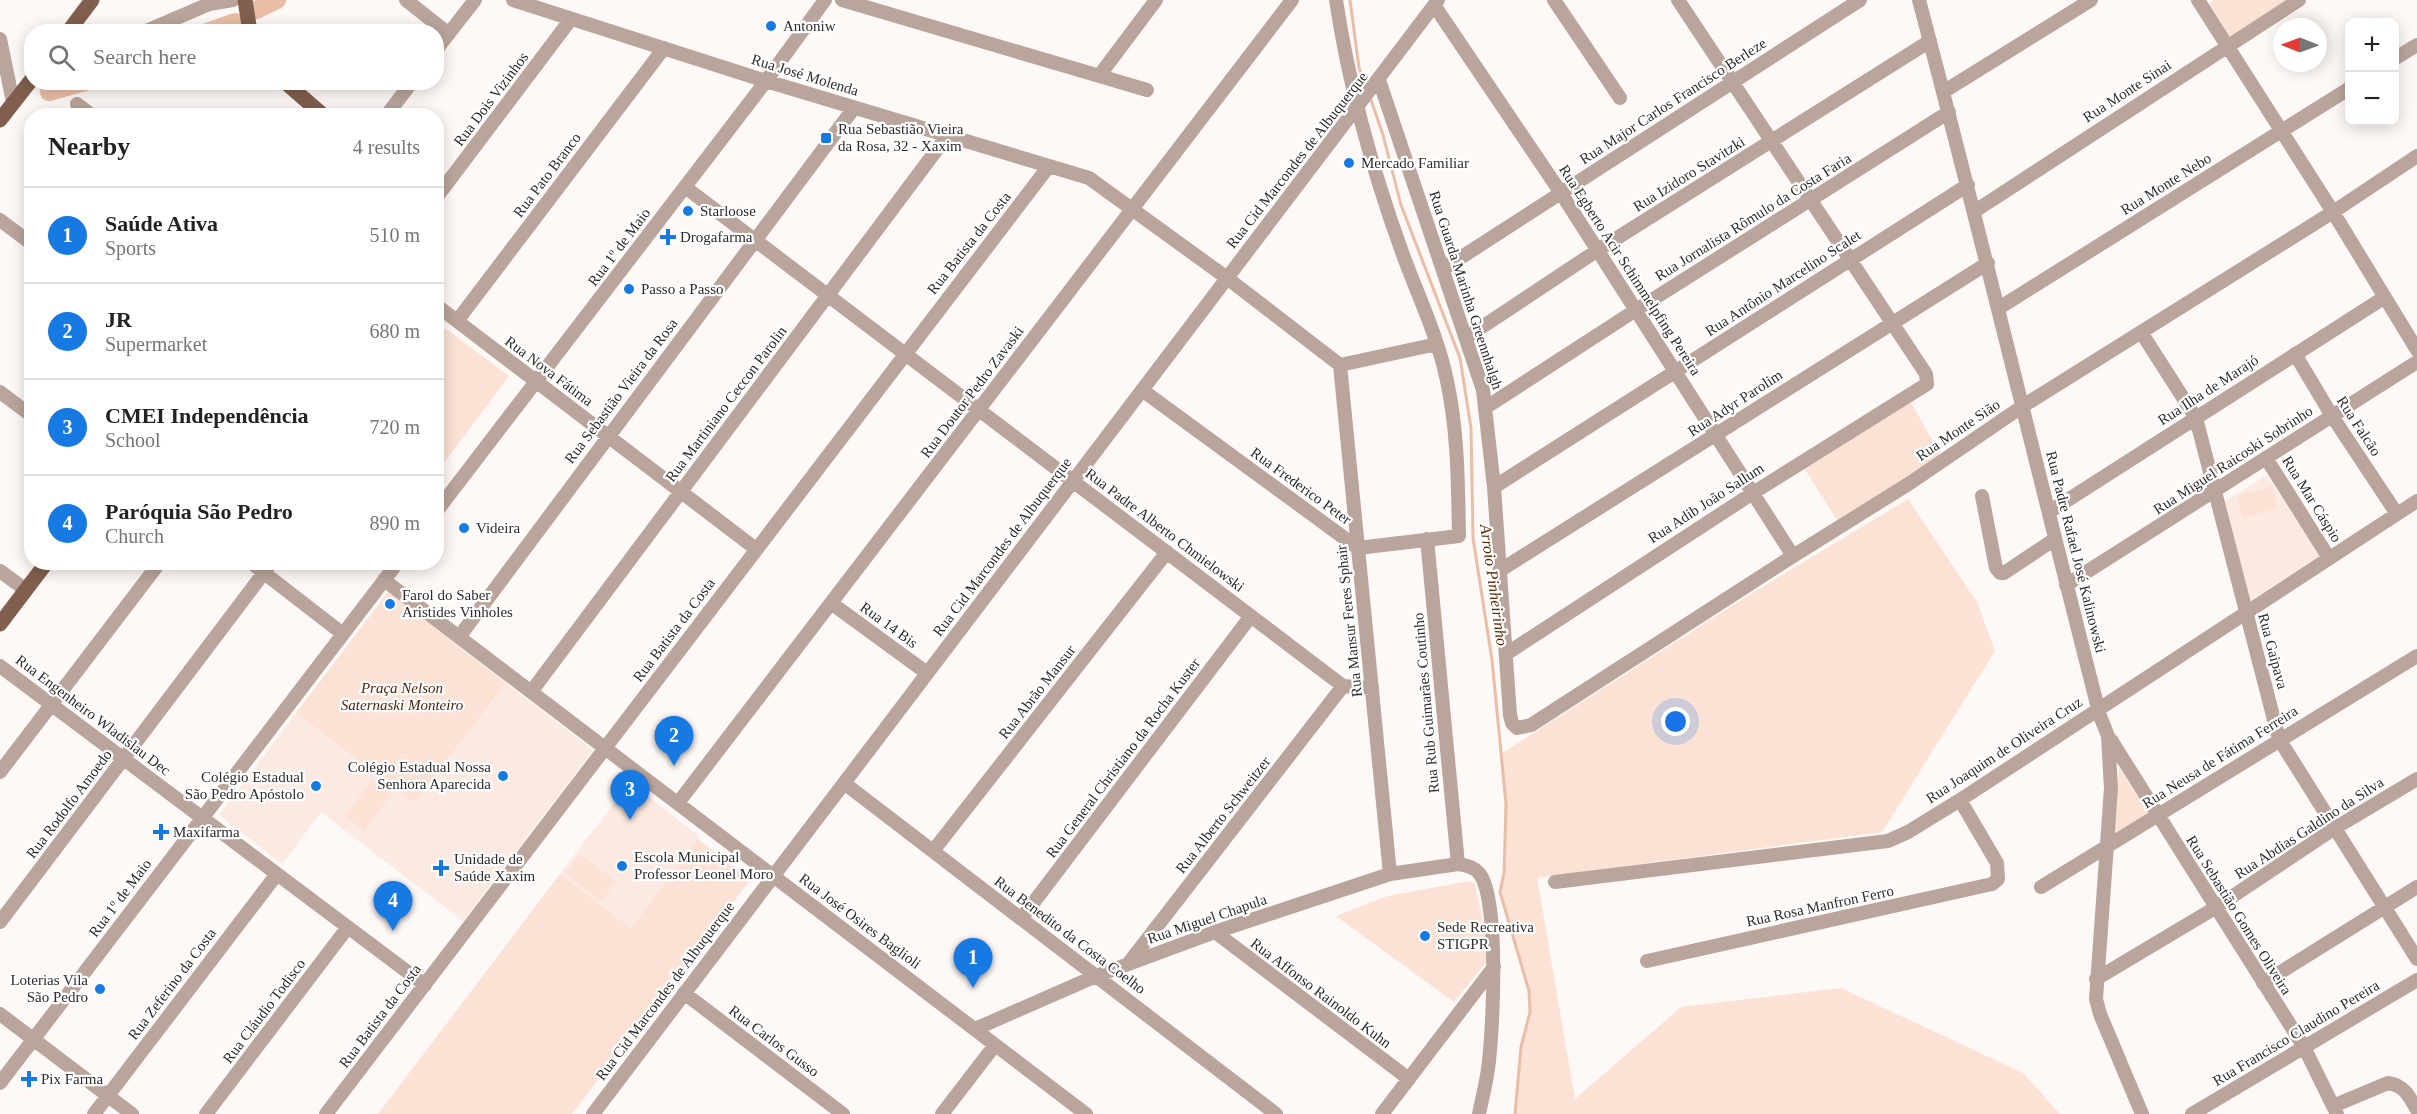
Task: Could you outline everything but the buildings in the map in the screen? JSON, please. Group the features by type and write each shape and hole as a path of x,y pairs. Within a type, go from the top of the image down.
{"main road":[{"path":"74,24 92,0"},
{"path":"246,8 249,24"},
{"path":"0,120 24,89"},
{"path":"294,90 315,108"},
{"path":"0,624 41,570"}],"street":[{"path":"163,24 209,4 233,0"},
{"path":"406,0 436,24"},
{"path":"444,40 475,0"},
{"name":"Rua José Molenda","path":"513,0 766,81 1089,178 1132,209"},
{"name":"Rua 1º de Maio","path":"444,502 766,81 825,0"},
{"path":"842,0 1147,90"},
{"path":"1099,76 1156,0"},
{"name":"Rua Doutor Pedro Zavaski","path":"678,803 1292,0"},
{"path":"1336,0 1358,106 1402,252 1437,344 1447,380 1457,449 1459,536 1358,548"},
{"path":"1554,0 1620,98"},
{"path":"1678,0 1892,322"},
{"name":"Rua Major Carlos Francisco Berleze","path":"1443,269 1860,0"},
{"name":"Rua Padre Rafael José Kalinowski","path":"1919,0 1975,211 2066,585 2098,708 2108,736 2111,779 2108,848 2096,999 2100,1014 2142,1114"},
{"path":"1943,92 2091,0"},
{"path":"2198,0 2333,212 2417,350"},
{"name":"Rua Monte Sinai","path":"1975,211 2298,0"},
{"name":"Rua Cid Marcondes de Albuquerque","path":"594,1113 1436,3"},
{"name":"Rua Egberto Acir Schimmelpfing Pereira","path":"1436,3 1598,250 1793,556"},
{"name":"Rua Dois Vizinhos","path":"444,187 571,19"},
{"path":"444,30 449,34"},
{"path":"0,39 13,102"},
{"name":"Rua Izidoro Stavitzki","path":"1467,338 1598,250 1930,41"},
{"path":"2399,56 2417,45"},
{"name":"Rua Pato Branco","path":"457,321 664,48"},
{"name":"Rua Guarda Marinha Greennhalgh","path":"1378,82 1483,390 1494,487 1510,715 1512,723 1517,728"},
{"path":"392,108 406,90"},
{"name":"Rua Monte Nebo","path":"1999,308 2345,91"},
{"path":"77,104 82,108"},
{"name":"Rua Sebastião Vieira da Rosa","path":"459,637 854,108"},
{"name":"Rua Jornalista Rômulo da Costa Faria","path":"1485,408 1949,112"},
{"name":"Rua Martiniano Ceccon Parolin","path":"531,692 947,136"},
{"name":"Rua Monte Sião","path":"1517,728 1531,725 1910,483 2023,406 2333,212 2417,156"},
{"name":"Rua Batista da Costa","path":"326,1114 1049,166"},
{"name":"Rua Antônio Marcelino Scalet","path":"1494,487 1968,185"},
{"name":"Rua Padre Alberto Chmielowski","path":"685,187 1343,686"},
{"path":"1132,209 1227,278 1340,365 1437,344"},
{"path":"0,220 24,238"},
{"name":"Rua Adyr Parolim","path":"1499,571 1988,263"},
{"name":"Rua Ilha de Marajó","path":"2049,512 2385,297"},
{"name":"Rua Nova Fátima","path":"444,311 756,549"},
{"name":"Rua Adib João Sallum","path":"1506,654 1753,493 1926,384 1926,374 1892,322"},
{"name":"Rua Gaipava","path":"2141,332 2196,418 2279,739 2417,959"},
{"name":"Rua Falcão","path":"2295,354 2332,416 2397,514"},
{"name":"Rua Miguel Raicoski Sobrinho","path":"2066,585 2417,362"},
{"name":"Rua Mansur Feres Sphair","path":"1340,365 1390,874"},
{"name":"Rua Frederico Peter","path":"1142,390 1358,548"},
{"path":"0,392 24,411"},
{"name":"Rua Mar Cáspio","path":"2266,458 2330,558"},
{"path":"1982,495 1996,568 2000,573 2004,573 2055,539"},
{"name":"Rua Joaquim de Oliveira Cruz","path":"1555,882 1888,841 1908,832 1960,800 2417,501"},
{"name":"Rua Rub Guimarães Coutinho","path":"1427,539 1458,864"},
{"name":"Rua Abrão Mansur","path":"933,852 1167,552"},
{"path":"0,772 154,570"},
{"name":"Rua Rodolfo Amoedo","path":"0,922 266,570"},
{"path":"270,570 344,633"},
{"name":"Rua 1º de Maio","path":"0,1083 392,570"},
{"path":"0,571 26,590"},
{"name":"Rua José Osires Baglioli","path":"384,580 1086,1114"},
{"name":"Rua 14 Bis","path":"831,603 927,673"},
{"name":"Rua General Christiano da Rocha Kuster","path":"1021,919 1251,616"},
{"name":"Rua Neusa de Fátima Ferreira","path":"2041,887 2108,848 2156,815 2417,656"},
{"name":"Rua Engenheiro Wladislau Dec","path":"0,666 424,985"},
{"path":"1343,686 1372,688"},
{"name":"Rua Alberto Schweitzer","path":"1128,964 1343,686"},
{"name":"Rua Sebastião Gomes Oliveira","path":"2108,736 2304,1047 2335,1110"},
{"name":"Rua Abdias Galdino da Silva","path":"2096,979 2215,908 2335,828 2417,779"},
{"name":"Rua Benedito da Costa Coelho","path":"844,783 1276,1114"},
{"name":"Rua Rosa Manfron Ferro","path":"1647,961 1992,884 1998,879 1997,863 1960,800"},
{"path":"1458,864 1468,866 1479,873 1488,896 1494,967 1488,1068 1479,1114"},
{"name":"Rua Miguel Chapula","path":"975,1029 1096,976 1215,932 1390,874 1458,864"},
{"name":"Rua Zeferino da Costa","path":"94,1114 278,874"},
{"path":"2263,983 2417,887"},
{"name":"Rua Cláudio Todisco","path":"206,1114 348,927"},
{"name":"Rua Affonso Rainoldo Kuhn","path":"1215,932 1409,1079"},
{"path":"1382,1114 1494,967"},
{"name":"Rua Francisco Claudino Pereira","path":"2192,1114 2208,1110 2304,1047 2417,980"},
{"name":"Rua Carlos Gusso","path":"684,993 843,1114"},
{"path":"0,1014 132,1114"},
{"path":"942,1114 995,1045"},
{"path":"2335,1110 2388,1083 2397,1084 2406,1092 2417,1110"}],"shaded area":[{"path":"2267,475 2320,556 2250,601 2224,502"},
{"path":"506,683 593,750 463,921 321,812 282,864 219,815 296,713 414,803"},
{"name":"Escola Municipal Professor Leonel Moro","path":"630,782 700,837 631,928 560,874"}],"green space":[{"path":"2214,0 2287,0 2230,37 2209,3"},
{"path":"444,327 509,376 444,463"},
{"path":"1909,399 1942,457 1839,523 1802,465"},
{"path":"2272,486 2278,508 2243,518 2237,496"},
{"path":"1908,499 1977,602 1995,651 1882,832 1537,878 1575,1099 1681,1007 1841,988 2023,1073 2060,1114 1515,1114 1521,1047 1530,1012 1529,991 1500,892 1504,873 1506,804 1501,754 1741,600"},
{"name":"Praça Nelson Saternaski Monteiro","path":"388,592 506,683 414,803 296,713"},
{"path":"2119,768 2150,816 2114,839"},
{"path":"372,780 391,795 364,831 345,816"},
{"path":"698,839 750,880 572,1114 378,1114 560,874 631,928"},
{"path":"580,854 616,881 602,901 565,874"},
{"name":"Sede Recreativa STIGPR","path":"1470,881 1475,884 1490,957 1454,1002 1336,916 1388,896"}],"waterway":[{"path":"256,10 277,0"},
{"name":"Arroio Pinheirinho","path":"1350,0 1359,68 1366,88"},
{"path":"229,24 235,22"},
{"path":"49,92 56,90"},
{"name":"Arroio Pinheirinho","path":"1370,97 1383,135 1401,205 1460,358 1471,428 1473,538 1492,660 1506,804 1504,873 1500,892 1529,991 1530,1012 1521,1047 1515,1114"}],"place":[{"name":"Antoniw","path":"771,26"},
{"name":"Rua Sebastião Vieira da Rosa, 32 - Xaxim","path":"826,138"},
{"name":"Mercado Familiar","path":"1349,163"},
{"name":"Starloose","path":"688,211"},
{"name":"Drogafarma","path":"668,237"},
{"name":"Passo a Passo","path":"629,289"},
{"name":"Videira","path":"464,528"},
{"name":"Farol do Saber Aristides Vinholes","path":"390,604"},
{"name":"JR","path":"674,766"},
{"name":"Colégio Estadual Nossa Senhora Aparecida","path":"503,776"},
{"name":"Colégio Estadual São Pedro Apóstolo","path":"316,786"},
{"name":"CMEI Independência","path":"630,820"},
{"name":"Maxifarma","path":"161,832"},
{"name":"Escola Municipal Professor Leonel Moro","path":"622,866"},
{"name":"Unidade de Saúde Xaxim","path":"441,868"},
{"name":"Paróquia São Pedro","path":"393,931"},
{"name":"Sede Recreativa STIGPR","path":"1425,936"},
{"name":"Saúde Ativa","path":"973,988"},
{"name":"Loterias Vila São Pedro","path":"100,989"},
{"name":"Pix Farma","path":"29,1079"}]}
